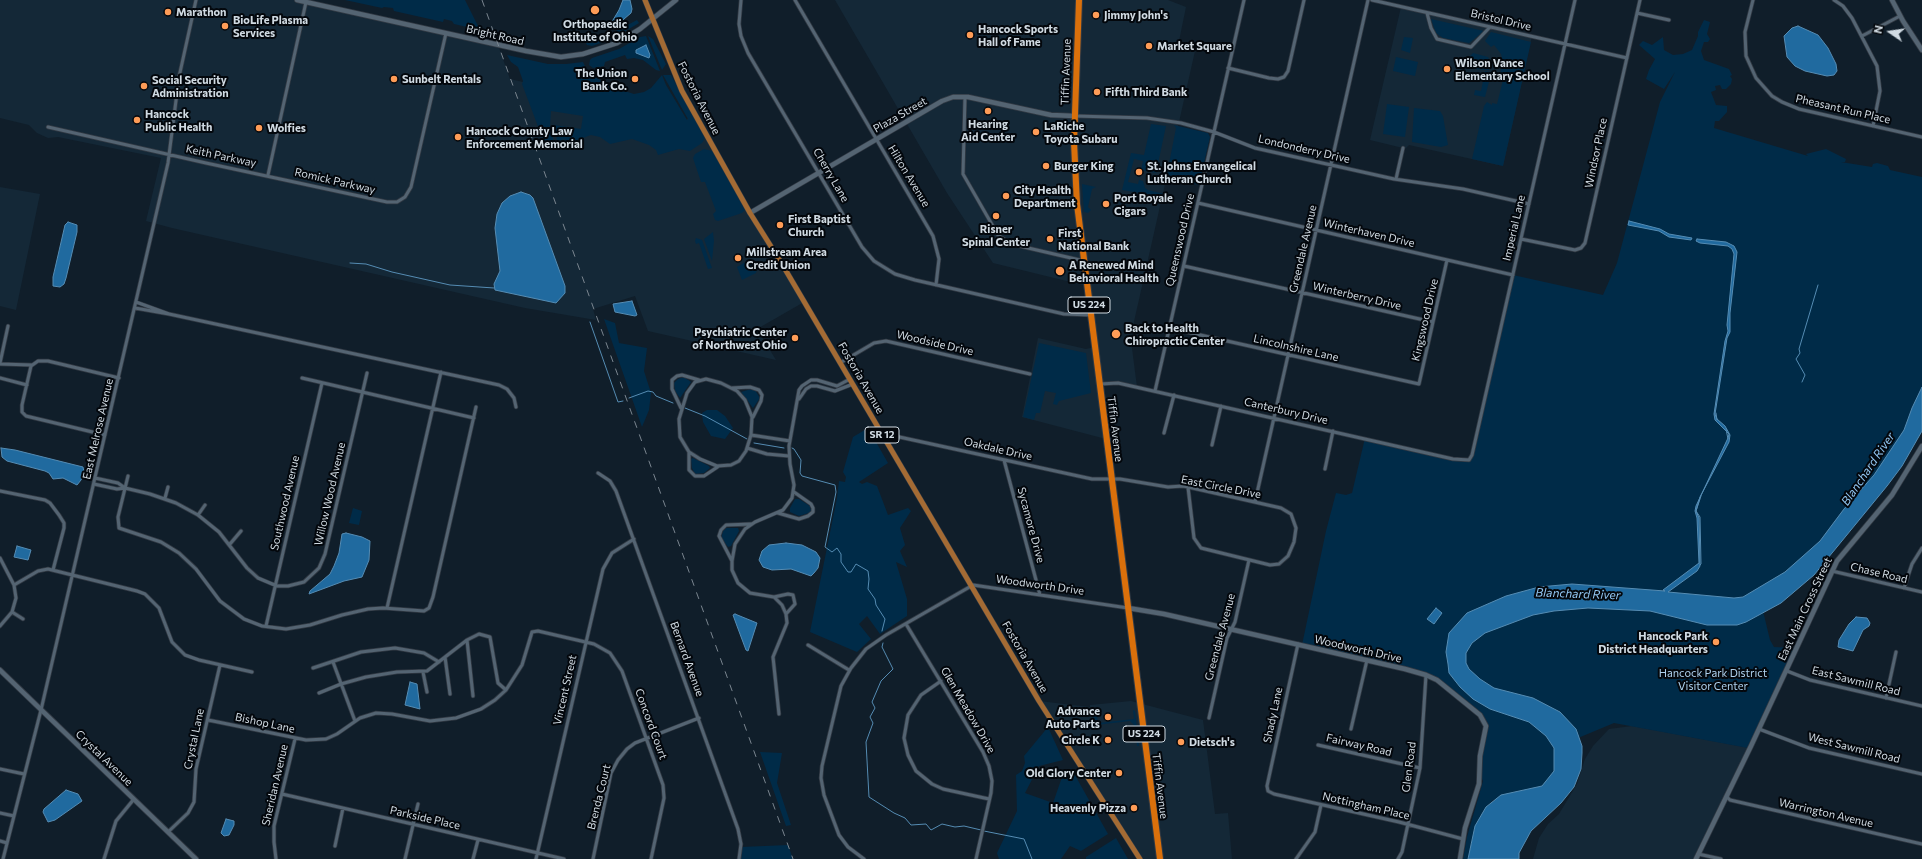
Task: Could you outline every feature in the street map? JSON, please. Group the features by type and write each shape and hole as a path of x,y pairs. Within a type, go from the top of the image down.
{"highway":[{"name":"Tiffin Avenue","path":"1079,0 1075,116 1075,180 1099,384 1160,859"}],"main road":[{"name":"Fostoria Avenue","path":"645,0 682,91 750,214 840,362 1039,701 1140,859"}],"street":[{"name":"East Melrose Avenue","path":"3,859 4,847 7,843 41,710 135,308 169,155 177,86 196,0"},
{"name":"Bright Road","path":"297,0 561,57 583,54 609,47 633,34 676,0"},
{"name":"Cherry Lane","path":"741,0 739,24 746,47 862,247 874,261 889,271 903,277 1064,314 1091,315"},
{"name":"Hilton Avenue","path":"795,0 920,212 936,242 939,266 936,285"},
{"name":"Queenswood Drive","path":"1155,391 1244,0"},
{"path":"1228,68 1273,78 1284,77 1288,71 1304,0"},
{"name":"Greendale Avenue","path":"1255,502 1368,0"},
{"name":"Bristol Drive","path":"1372,0 1627,58"},
{"name":"Imperial Lane","path":"1469,460 1472,455 1575,0"},
{"name":"Windsor Place","path":"1521,239 1575,250 1584,246 1640,0"},
{"name":"Pheasant Run Place","path":"1753,0 1745,32 1745,50 1753,73 1763,88 1777,99 1793,107 1922,137"},
{"path":"1834,0 1851,15 1875,61 1880,78 1880,96 1873,126"},
{"path":"1892,0 1900,16 1922,50"},
{"path":"268,176 306,2"},
{"path":"1428,13 1431,28 1437,40 1471,47 1490,27"},
{"path":"1637,13 1669,20"},
{"path":"1862,36 1900,16"},
{"name":"Romick Parkway","path":"268,176 388,202 397,202 405,198 412,187 446,33"},
{"name":"Plaza Street","path":"750,214 877,139 953,97 965,97 1047,114 1075,116"},
{"path":"965,97 963,174 998,235 1011,244 1084,261"},
{"name":"Londonderry Drive","path":"1075,116 1162,120 1187,124 1214,132 1249,146 1396,179 1463,189 1529,204"},
{"name":"Keith Parkway","path":"48,127 268,176"},
{"path":"1396,179 1403,148"},
{"name":"Winterhaven Drive","path":"1198,203 1513,275"},
{"name":"Kingswood Drive","path":"1419,384 1447,260"},
{"name":"Winterberry Drive","path":"1184,266 1433,322"},
{"path":"136,302 169,314"},
{"path":"135,308 499,385 507,389 514,398 516,407"},
{"path":"8,326 0,363 32,364 38,361 48,361 119,378"},
{"name":"Lincolnshire Lane","path":"1170,328 1419,384"},
{"name":"Woodside Drive","path":"840,362 874,344 886,341 1030,374"},
{"path":"32,364 21,409 26,416 105,435"},
{"path":"387,608 441,372"},
{"name":"Willow Wood Avenue","path":"275,585 288,586 304,582 316,573 322,563 367,373"},
{"path":"681,408 672,389 672,380 677,376 682,375 699,380 715,381 732,388 745,400 752,417 751,435 743,457 737,463 719,466 704,476 695,476 689,470 689,452 679,431 681,408 691,385 699,380"},
{"path":"0,378 27,385"},
{"path":"302,378 474,418"},
{"path":"786,614 795,604 793,596 788,594 774,597 750,593 742,588 734,576 732,561 720,539 720,530 728,525 751,524 778,513 789,504 794,492 789,456 790,441 800,390 809,381 817,380 837,386 851,382"},
{"path":"799,399 806,389 811,386 817,386 835,391 851,382"},
{"name":"Southwood Avenue","path":"266,626 322,383"},
{"name":"Canterbury Drive","path":"1099,384 1118,383 1453,459 1469,460"},
{"path":"732,388 754,387 761,392 761,401 752,417"},
{"path":"1164,434 1174,395"},
{"path":"1212,445 1221,406"},
{"path":"128,476 118,517 119,528 150,538 172,548 196,569 214,594 227,607 244,619 266,626 292,629 310,626 353,612 387,608 424,611 430,606 476,407"},
{"path":"1324,470 1333,431"},
{"name":"Oakdale Drive","path":"881,433 1092,479 1111,479"},
{"path":"751,435 790,441"},
{"name":"East Main Cross Street","path":"1696,859 1787,671 1832,571 1844,551 1892,495 1922,446"},
{"path":"747,448 766,454 789,456"},
{"path":"689,452 708,463 719,466"},
{"name":"Sycamore Drive","path":"1004,460 1040,594"},
{"name":"Bernard Avenue","path":"598,473 606,477 615,488 634,539 738,829 741,844 739,859"},
{"path":"95,478 118,483 125,488"},
{"name":"East Circle Drive","path":"1111,479 1132,480 1168,487 1188,487 1282,508 1291,514 1296,528 1293,546 1286,559 1279,564 1270,565 1249,560"},
{"path":"94,484 117,489 125,488 165,498 198,515 219,532 230,544 253,575 275,585"},
{"path":"165,498 168,487"},
{"path":"1188,487 1194,535 1197,544 1207,550 1249,560"},
{"path":"0,490 47,502 63,520 64,528 53,570"},
{"path":"778,513 799,518 808,516 812,512 813,508 811,504 794,492"},
{"path":"198,515 205,505"},
{"path":"732,561 738,539 751,524"},
{"path":"230,544 242,531"},
{"name":"Vincent Street","path":"536,859 605,563 616,549 634,539"},
{"path":"1904,588 1912,564 1922,548"},
{"path":"0,558 14,585 16,598 12,612 0,626"},
{"name":"Greendale Avenue","path":"1209,718 1227,638 1235,622 1249,560"},
{"path":"14,585 41,570 53,570 128,588 145,594 161,610 172,642 180,651 190,657 252,672"},
{"name":"Chase Road","path":"1832,571 1922,592"},
{"path":"864,859 848,847 839,835 821,784 822,766 841,686 849,670 866,649 971,586"},
{"name":"Woodworth Drive","path":"971,586 1040,594 1128,608 1231,629 1367,660 1426,675 1437,680 1480,715 1486,726 1480,756 1479,784 1463,839 1460,859"},
{"path":"774,597 782,605 786,614 784,630 773,657 780,714"},
{"path":"12,612 23,619"},
{"name":"Glen Meadow Drive","path":"906,624 941,681 989,766 992,781 990,800 976,859"},
{"name":"Concord Court","path":"506,690 522,665 532,632 538,631 586,642 605,649 616,659 622,671 661,778 664,791 651,859"},
{"path":"318,693 341,684 397,672 423,672 439,662 467,640 479,634 490,637 498,683 506,690 495,700 481,709 456,718 430,721 383,713 369,715 355,721 341,684 333,662"},
{"path":"467,640 473,696"},
{"name":"Shady Lane","path":"1266,789 1298,644"},
{"path":"808,645 849,670"},
{"path":"313,668 361,652 395,648 424,653 439,662"},
{"path":"1886,698 1896,652"},
{"path":"445,657 450,694"},
{"path":"1351,729 1367,660"},
{"name":"Crystal Lane","path":"168,832 188,813 194,802 196,769 220,665"},
{"name":"Crystal Avenue","path":"0,670 196,859"},
{"name":"East Sawmill Road","path":"1787,671 1810,680 1922,706"},
{"path":"423,672 426,692"},
{"name":"Glen Road","path":"1398,859 1402,852 1420,768 1426,675"},
{"path":"941,681 921,695 910,709 904,732 908,755 916,771 932,784 943,789 990,800"},
{"name":"Brenda Court","path":"593,859 613,769 627,749 635,742 699,718"},
{"name":"Bishop Lane","path":"208,720 295,739 318,740 337,734 355,721"},
{"name":"West Sawmill Road","path":"1759,729 1809,748 1922,774"},
{"name":"Sheridan Avenue","path":"276,859 273,836 295,739"},
{"name":"Fairway Road","path":"1318,745 1420,768"},
{"path":"0,769 24,774"},
{"name":"Nottingham Place","path":"1266,789 1274,794 1463,839"},
{"name":"Parkside Place","path":"282,794 564,859"},
{"name":"Warrington Avenue","path":"1726,797 1731,800 1922,844"},
{"path":"104,859 116,821 134,799"},
{"path":"405,859 418,804"},
{"path":"1296,859 1315,832 1320,805"},
{"path":"335,846 343,808"},
{"path":"0,813 14,816"},
{"path":"473,859 478,840"},
{"path":"0,842 7,843"},
{"path":"1698,854 1721,859"}],"shaded area":[{"path":"0,0 297,0 498,45 510,79 686,120 694,113 804,302 757,329 776,360 648,331 635,296 593,309 596,320 525,308 146,221 161,158 58,137 48,138 37,133 29,125 0,118"},
{"path":"835,0 1168,0 1186,7 1178,46 1195,51 1133,326 1129,325 1137,387 1118,383 1099,384 1106,439 1022,417 1038,338 1086,349 1095,347 1087,286 993,263 947,193"},
{"path":"1401,7 1532,36 1503,166 1409,145 1406,148 1403,148 1370,140"},
{"path":"0,187 40,194 16,310 0,306"},
{"path":"1039,701 1090,707 1090,705 1131,701 1203,720 1215,814 1228,813 1232,859 1140,859"},
{"path":"1632,726 1750,748 1696,859 1533,859 1539,838 1548,824 1559,814 1577,784 1585,759 1593,746 1609,729"}],"green space":[{"path":"345,0 465,0 480,30 454,24 452,21 444,19 443,22 394,11 393,8 382,8"},
{"path":"1431,19 1484,31 1469,43 1443,38 1436,33"},
{"path":"637,20 639,23 612,39 592,46 587,45 586,43 601,39"},
{"name":"Hancock Park District Visitor Center","path":"1704,20 1710,22 1707,34 1710,39 1708,42 1704,42 1701,51 1704,60 1729,69 1732,75 1730,76 1732,79 1731,84 1726,89 1722,89 1720,85 1715,86 1716,90 1711,92 1716,105 1727,106 1727,112 1719,121 1715,121 1714,128 1808,156 1806,154 1826,149 1846,159 1845,162 1841,162 1872,167 1873,164 1877,163 1888,166 1890,170 1922,177 1922,409 1829,546 1763,611 1770,640 1774,647 1795,648 1748,748 1614,723 1578,738 1555,789 1493,800 1486,807 1475,826 1468,859 1463,859 1467,837 1483,781 1479,769 1486,732 1482,717 1432,677 1302,645 1326,531 1336,493 1346,495 1352,493 1365,438 1453,459 1469,460 1472,455 1513,275 1603,295 1617,263 1660,102 1675,72 1664,89 1646,79 1655,59 1639,45 1643,41 1652,45 1663,37 1664,50 1673,55 1683,54 1692,50"},
{"path":"1491,32 1531,42 1503,166 1472,159 1484,106 1487,102 1492,105 1492,103 1497,104 1504,76 1500,75 1501,68 1504,66 1501,54 1494,45 1491,47 1485,41"},
{"path":"646,36 660,71 656,70 643,60 634,58 627,59 625,55 605,62 604,66 593,68 589,65 592,58 619,49 640,37"},
{"path":"648,36 653,39 666,64 662,70"},
{"path":"1404,37 1413,38 1410,53 1401,50"},
{"path":"1473,53 1488,57 1491,63 1489,70 1464,68 1467,59"},
{"path":"507,55 548,64 583,62 588,73 602,81 603,84 634,94 644,92 651,88 662,75 666,85 687,120 688,119 663,75 671,75 704,137 704,140 690,151 679,149 658,155 656,150 649,145 632,139 610,144 600,137 591,135 566,144 565,139 557,141 554,125 581,129 583,116 551,111 550,126 554,142 545,145 522,84 523,81 518,67 511,62"},
{"path":"1396,57 1418,62 1415,76 1393,71"},
{"path":"605,70 607,74 623,70 625,78 607,77 598,74 599,72"},
{"path":"1485,71 1490,72 1491,74 1485,97 1474,95 1475,90 1481,91"},
{"path":"1387,104 1409,107 1405,137 1383,134"},
{"path":"1414,108 1440,111 1443,116 1448,145 1441,147 1412,142"},
{"path":"1151,124 1166,126 1156,173 1141,170 1143,161 1134,159 1128,182 1138,184 1139,180 1143,181 1145,188 1148,190 1164,194 1162,200 1159,199 1159,196 1122,190 1131,153 1144,155"},
{"path":"1174,125 1208,133 1210,137 1199,185 1166,179 1176,128"},
{"path":"704,149 712,151 745,210 742,213 718,221 715,220 713,214 716,211 705,182 701,182 693,158 695,154"},
{"path":"1082,184 1096,187 1092,189 1088,207 1091,210 1088,213 1084,212"},
{"path":"713,232 714,241 712,261 704,239"},
{"path":"696,238 702,240 712,268 708,269 699,243 696,244"},
{"path":"751,259 757,269 756,273 742,280 737,267"},
{"path":"604,319 615,323 619,343 647,348 644,371 651,393 649,410 642,427"},
{"path":"1039,343 1086,353 1091,393 1059,401 1057,405 1053,404 1056,393 1045,391 1040,413 1036,413 1034,420 1023,417"},
{"path":"684,377 691,382 680,398 675,391 674,383 678,379"},
{"path":"751,389 755,390 760,398 753,408 741,392"},
{"path":"707,410 717,410 725,416 733,428 725,439 711,436 703,422 702,413"},
{"path":"868,428 888,463 859,482 862,484 867,482 877,486 888,515 908,508 911,511 900,528 905,545 900,551 907,567 896,562 907,599 907,616 880,634 867,616 859,624 871,639 857,652 810,632 837,498 839,481 845,482 846,477 843,472 853,437"},
{"path":"693,458 709,466 710,468 704,473 695,474 692,468 691,459"},
{"path":"795,499 799,499 810,506 811,511 799,516 790,512 790,508"},
{"path":"353,508 362,511 359,525 349,523"},
{"path":"726,528 738,528 739,531 731,546 728,547 721,538 723,531"},
{"path":"1133,710 1135,711 1139,746 1137,746 1135,726 1130,721 1096,725 1092,715 1097,715 1098,723 1134,719"},
{"path":"1048,727 1063,760 1039,766 1025,793 1053,803 1061,780 1071,768 1108,834 1081,851 1070,846 1061,859 999,859 997,853 1017,811 1016,775 1022,771 1025,763 1024,756"},
{"path":"760,752 782,753 777,783 791,825 786,826"},
{"path":"1116,838 1128,859 1086,859 1086,857"},
{"path":"788,845 793,859 739,859 741,847"}],"water":[{"path":"623,0 630,0 632,9 631,13 617,25 612,26 610,25"},
{"path":"1798,26 1818,35 1828,48 1836,64 1837,71 1834,75 1827,76 1805,71 1795,66 1787,57 1784,36 1792,28"},
{"path":"646,45 650,55 649,58 636,53 636,50"},
{"path":"521,192 530,195 533,198 565,286 565,293 556,303 495,290 494,284 500,271 495,228 497,214 502,203 510,196"},
{"path":"1629,221 1660,229 1669,234 1692,238 1691,240 1669,237 1659,231 1628,225"},
{"path":"68,222 77,225 77,232 64,284 60,287 53,286 53,277 65,225"},
{"path":"1697,239 1726,242 1734,246 1737,252 1730,313 1730,332 1727,338 1715,414 1717,419 1725,426 1730,435 1729,442 1702,493 1729,434 1715,420 1714,414 1725,341 1728,331 1727,325 1734,254 1732,249 1728,246 1700,243 1696,241"},
{"path":"632,301 637,315 635,316 615,312 613,304"},
{"name":"Blanchard River","path":"1922,387 1922,431 1902,466 1814,575 1781,603 1746,622 1737,625 1707,625 1650,611 1588,608 1554,611 1533,615 1485,633 1472,643 1466,653 1466,663 1469,669 1480,679 1494,688 1533,698 1560,712 1576,729 1582,746 1582,753 1581,769 1574,787 1561,803 1531,831 1519,853 1519,859 1468,859 1475,826 1486,807 1501,795 1542,786 1554,771 1554,748 1546,736 1529,722 1490,709 1473,699 1460,687 1449,673 1446,652 1449,633 1467,613 1506,596 1539,587 1572,584 1665,591 1663,590 1699,563 1697,518 1695,511 1700,498 1696,511 1699,518 1700,566 1697,571 1668,592 1734,598 1743,597 1785,572 1820,541 1844,509 1874,475 1904,430"},
{"path":"1,448 15,450 83,467 84,472 77,485 63,478 53,479 49,473 45,471 7,461 2,457"},
{"path":"346,533 362,537 370,541 369,560 362,577 344,581 309,594 310,591 330,574 339,553 342,534"},
{"path":"786,543 802,545 816,552 820,558 818,568 811,576 791,569 772,570 763,567 759,560 762,551 769,545"},
{"path":"17,546 31,550 28,560 14,557"},
{"path":"1436,608 1442,613 1434,624 1427,619"},
{"path":"735,614 757,623 748,651 746,650 733,615"},
{"path":"1856,617 1867,618 1870,623 1869,626 1863,630 1853,651 1838,647 1839,640 1849,624"},
{"path":"410,682 417,684 420,709 405,705"},
{"path":"66,790 78,794 82,801 55,820 48,822 43,812 44,809"},
{"path":"226,819 234,821 234,825 229,835 224,836 221,833"}],"waterway":[{"path":"350,263 366,264 392,272 450,285 494,288"},
{"path":"1802,382 1805,375 1796,359 1800,353 1799,349 1818,285"},
{"path":"590,322 618,402 623,401"},
{"path":"629,398 648,391 653,392 656,396 673,403"},
{"path":"685,408 705,416 747,439"},
{"path":"1716,413 1717,420"},
{"path":"1726,429 1728,439"},
{"path":"754,443 784,448"},
{"path":"792,448 801,460 800,473 802,476 835,485 836,492 825,547 832,552 837,548 841,554 841,562 848,572 851,572 856,564 868,571 868,589 885,619 882,631"},
{"path":"1700,565 1700,517 1696,511 1701,496"},
{"path":"883,643 882,647 893,669 881,681 872,702 875,708 870,717 873,723 866,742 869,797 894,813 905,818 911,825 926,824 931,830 942,824 955,827 964,826 981,830"},
{"path":"984,831 1024,839 1032,859"}],"railway":[{"path":"482,0 793,859"}],"place":[{"name":"Orthopaedic Institute of Ohio","path":"595,10"},
{"name":"Marathon","path":"168,12"},
{"name":"Jimmy John's","path":"1096,15"},
{"name":"BioLife Plasma Services","path":"225,26"},
{"name":"Hancock Sports Hall of Fame","path":"970,35"},
{"name":"Market Square","path":"1149,46"},
{"name":"Wilson Vance Elementary School","path":"1447,69"},
{"name":"Sunbelt Rentals","path":"394,79"},
{"name":"The Union Bank Co.","path":"635,79"},
{"name":"Social Security Administration","path":"144,86"},
{"name":"Fifth Third Bank","path":"1097,92"},
{"name":"Hearing Aid Center","path":"988,111"},
{"name":"Hancock Public Health","path":"137,120"},
{"name":"Wolfies","path":"259,128"},
{"name":"LaRiche Toyota Subaru","path":"1036,132"},
{"name":"Hancock County Law Enforcement Memorial","path":"458,137"},
{"name":"Burger King","path":"1046,166"},
{"name":"St. Johns Envangelical Lutheran Church","path":"1139,172"},
{"name":"City Health Department","path":"1006,196"},
{"name":"Port Royale Cigars","path":"1106,204"},
{"name":"Risner Spinal Center","path":"996,216"},
{"name":"First Baptist Church","path":"780,225"},
{"name":"First National Bank","path":"1050,239"},
{"name":"Millstream Area Credit Union","path":"738,258"},
{"name":"A Renewed Mind Behavioral Health","path":"1060,271"},
{"name":"Back to Health Chiropractic Center","path":"1116,334"},
{"name":"Psychiatric Center of Northwest Ohio","path":"795,338"},
{"name":"Hancock Park District Headquarters","path":"1716,642"},
{"name":"Advance Auto Parts","path":"1108,717"},
{"name":"Circle K","path":"1108,740"},
{"name":"Dietsch's","path":"1181,742"},
{"name":"Old Glory Center","path":"1119,773"},
{"name":"Heavenly Pizza","path":"1134,808"}]}
